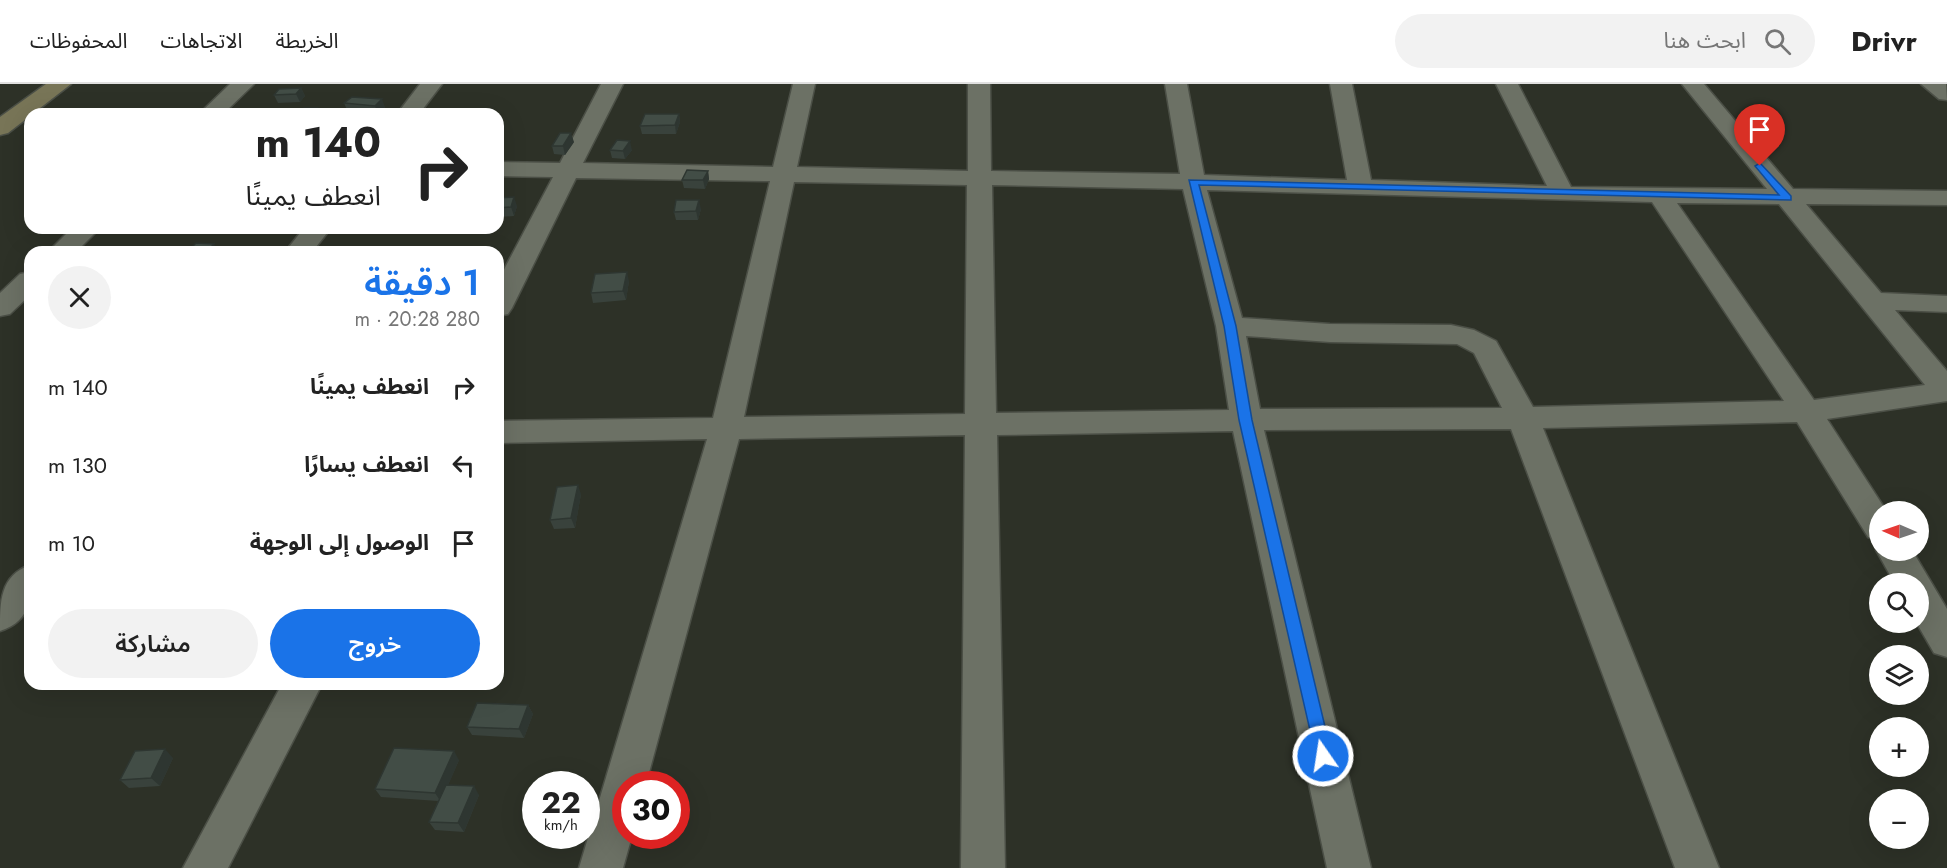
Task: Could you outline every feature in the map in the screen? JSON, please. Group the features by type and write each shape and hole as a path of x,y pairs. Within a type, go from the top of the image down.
{"main road":[{"path":"27,108 60,84"},
{"path":"0,128 24,110"}],"street":[{"path":"217,108 243,84"},
{"path":"413,108 431,84"},
{"path":"504,296 612,84"},
{"path":"601,868 726,428 804,84"},
{"path":"979,84 983,868"},
{"path":"1176,84 1193,182 1230,326 1246,420 1349,868"},
{"path":"1341,84 1360,187"},
{"path":"1507,84 1563,194"},
{"path":"504,432 1524,418 1806,411 1867,405 1947,391 1693,84"},
{"path":"1932,84 1947,94"},
{"path":"504,169 1193,182 1660,196 1947,198"},
{"path":"1660,196 1806,411 1869,511"},
{"path":"68,246 80,234"},
{"path":"303,246 313,234"},
{"path":"0,308 24,286"},
{"path":"1873,301 1947,304"},
{"path":"1230,326 1330,333 1464,336 1486,347 1524,418 1696,868"},
{"path":"0,616 24,586"},
{"path":"1929,612 1947,642"},
{"path":"205,868 299,690"}],"building":[{"path":"301,88 296,94 274,95 279,89"},
{"path":"352,97 382,99 375,106 344,103"},
{"path":"645,114 679,114 675,125 640,126"},
{"path":"560,133 571,133 563,146 552,146"},
{"path":"617,140 630,141 623,151 610,150"},
{"path":"687,170 708,171 703,180 682,180"},
{"path":"514,197 511,207 504,208 504,198"},
{"path":"676,200 699,200 696,211 674,212"},
{"path":"196,243 214,244 212,246 193,246"},
{"path":"627,272 623,291 591,293 595,274"},
{"path":"578,485 571,518 550,520 557,487"},
{"path":"477,703 528,705 519,729 467,727"},
{"path":"394,748 454,751 435,793 375,789"},
{"path":"165,749 151,778 120,780 135,751"},
{"path":"446,785 474,786 458,823 429,822"}],"route":[{"path":"1323,756 1246,420 1230,326 1193,182 1563,194 1787,198 1760,166"}]}
